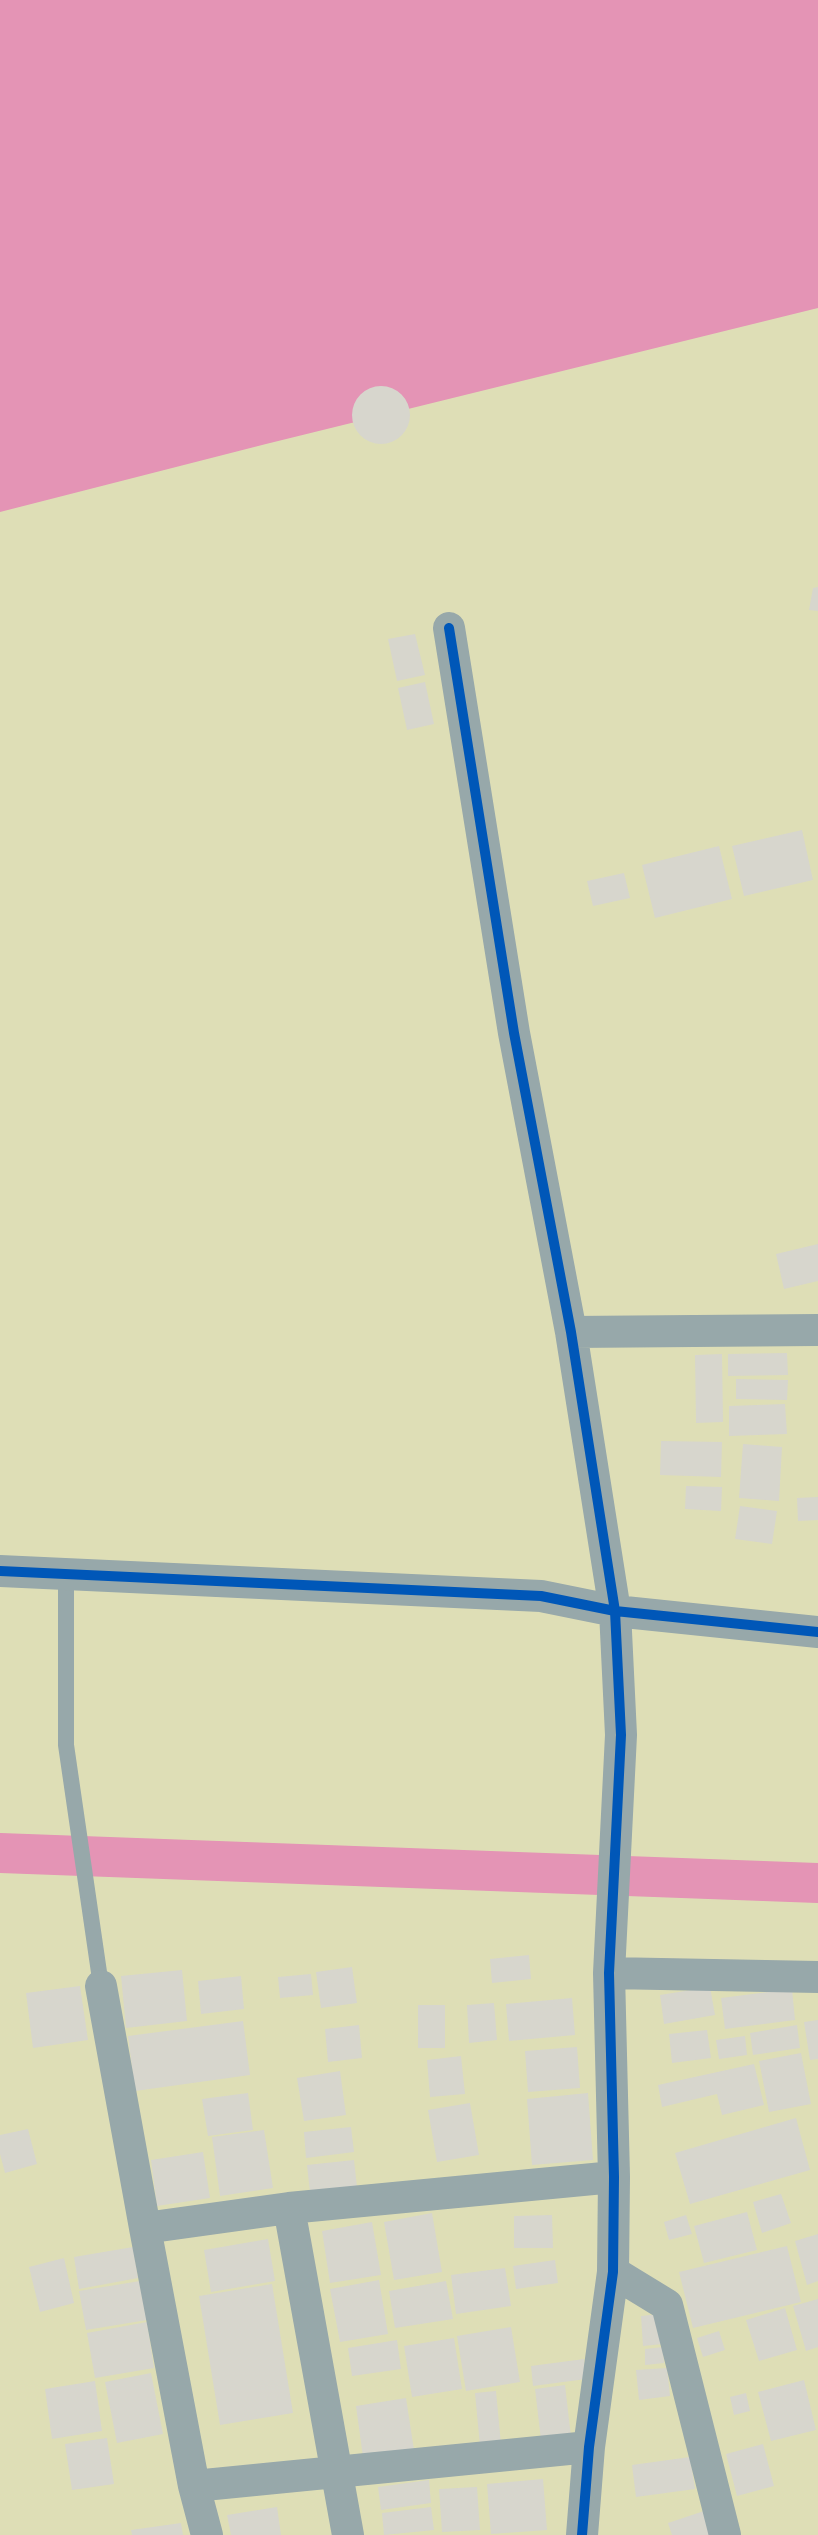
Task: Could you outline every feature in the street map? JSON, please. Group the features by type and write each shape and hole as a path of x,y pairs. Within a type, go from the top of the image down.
{"street":[{"path":"449,628 513,1033 571,1332 615,1611 621,1735 609,1973 614,2177 613,2272 589,2447 582,2535"},
{"path":"571,1332 818,1330"},
{"path":"0,1570 541,1596 615,1611 818,1632"},
{"path":"609,1973 818,1977"},
{"path":"101,1986 194,2486 207,2535"},
{"path":"145,2228 289,2208 614,2177"},
{"path":"289,2208 348,2535"},
{"path":"613,2272 667,2305 725,2535"},
{"path":"194,2486 589,2447"}],"lane":[{"path":"66,1574 66,1745 101,1986"}],"shaded area":[{"path":"0,0 818,0 818,308 0,512"}],"building":[{"path":"375,386 387,386 402,394 410,409 410,421 402,436 387,444 375,444 360,436 352,421 352,409 360,394"},
{"path":"818,587 818,611 809,610 813,588"},
{"path":"415,634 425,675 397,681 388,639"},
{"path":"425,682 434,724 407,730 398,688"},
{"path":"802,830 813,880 744,896 732,846"},
{"path":"719,846 732,899 655,918 642,865"},
{"path":"624,873 630,898 593,906 587,881"},
{"path":"818,1244 818,1281 784,1289 776,1254"},
{"path":"787,1353 788,1375 728,1376 728,1354"},
{"path":"722,1354 723,1422 696,1423 695,1355"},
{"path":"736,1379 788,1380 787,1400 736,1399"},
{"path":"785,1404 787,1434 729,1436 729,1406"},
{"path":"661,1441 722,1442 721,1477 660,1475"},
{"path":"743,1444 782,1447 779,1501 739,1498"},
{"path":"686,1486 722,1487 721,1511 685,1509"},
{"path":"818,1497 818,1520 798,1521 797,1498"},
{"path":"740,1506 777,1511 772,1544 735,1539"},
{"path":"529,1955 531,1979 492,1983 490,1959"},
{"path":"352,1967 357,2003 321,2008 316,1972"},
{"path":"182,1970 187,2021 126,2028 121,1976"},
{"path":"311,1974 313,1995 280,1998 278,1977"},
{"path":"241,1976 244,2009 201,2014 198,1981"},
{"path":"80,1986 88,2040 33,2048 26,1993"},
{"path":"710,1987 715,2015 664,2024 660,1995"},
{"path":"792,1989 795,2020 725,2029 721,1998"},
{"path":"572,1998 575,2035 509,2041 506,2004"},
{"path":"494,2003 497,2040 469,2043 467,2005"},
{"path":"418,2005 445,2005 445,2048 418,2048"},
{"path":"818,2020 818,2059 810,2060 804,2022"},
{"path":"243,2021 250,2075 135,2091 128,2036"},
{"path":"359,2025 362,2058 328,2062 325,2029"},
{"path":"797,2025 800,2048 753,2055 750,2033"},
{"path":"707,2030 711,2058 672,2063 669,2034"},
{"path":"745,2036 747,2055 719,2059 716,2040"},
{"path":"577,2047 580,2088 528,2092 525,2051"},
{"path":"801,2053 811,2104 769,2112 759,2061"},
{"path":"461,2056 465,2094 430,2097 427,2060"},
{"path":"754,2064 764,2105 722,2115 717,2094 662,2107 658,2085"},
{"path":"340,2071 346,2115 304,2121 297,2078"},
{"path":"248,2093 253,2130 208,2136 202,2099"},
{"path":"588,2093 593,2160 532,2165 527,2099"},
{"path":"470,2103 479,2155 437,2162 428,2110"},
{"path":"796,2118 810,2170 690,2204 675,2153"},
{"path":"351,2127 354,2152 306,2158 304,2132"},
{"path":"28,2129 37,2164 5,2173 0,2154 0,2135"},
{"path":"264,2130 273,2188 220,2196 212,2137"},
{"path":"203,2152 210,2198 157,2206 151,2160"},
{"path":"354,2160 357,2187 310,2192 307,2165"},
{"path":"781,2194 791,2223 762,2233 753,2202"},
{"path":"747,2212 757,2250 704,2263 694,2226"},
{"path":"432,2213 442,2272 394,2280 384,2222"},
{"path":"552,2215 553,2248 514,2248 514,2216"},
{"path":"686,2215 692,2234 669,2240 664,2222"},
{"path":"372,2222 381,2275 330,2283 322,2231"},
{"path":"818,2234 818,2281 807,2285 795,2241"},
{"path":"268,2239 275,2281 211,2292 204,2250"},
{"path":"787,2246 801,2302 693,2328 679,2272"},
{"path":"133,2247 138,2278 79,2289 74,2257"},
{"path":"64,2258 74,2303 40,2312 29,2267"},
{"path":"555,2260 558,2283 516,2289 513,2266"},
{"path":"505,2268 511,2306 456,2314 451,2275"},
{"path":"379,2280 388,2334 340,2342 330,2289"},
{"path":"140,2281 147,2320 86,2330 79,2291"},
{"path":"446,2281 453,2319 395,2328 389,2291"},
{"path":"272,2284 293,2413 220,2425 199,2296"},
{"path":"818,2299 818,2347 806,2351 793,2306"},
{"path":"785,2308 797,2350 759,2361 746,2320"},
{"path":"660,2314 663,2344 643,2346 641,2316"},
{"path":"147,2322 154,2368 95,2378 87,2333"},
{"path":"511,2327 520,2382 466,2391 457,2336"},
{"path":"719,2331 725,2350 703,2357 697,2338"},
{"path":"454,2338 462,2389 412,2397 404,2346"},
{"path":"397,2340 401,2369 352,2376 348,2348"},
{"path":"663,2347 664,2363 645,2365 645,2349"},
{"path":"584,2359 586,2379 533,2386 531,2366"},
{"path":"667,2368 670,2396 639,2400 636,2370"},
{"path":"151,2373 163,2434 117,2443 105,2382"},
{"path":"804,2380 816,2430 771,2441 758,2392"},
{"path":"95,2381 102,2431 52,2439 45,2389"},
{"path":"565,2385 571,2437 541,2440 535,2389"},
{"path":"496,2391 502,2455 481,2456 475,2393"},
{"path":"746,2393 750,2411 734,2415 730,2397"},
{"path":"406,2398 414,2450 363,2457 356,2406"},
{"path":"107,2438 114,2484 72,2490 65,2444"},
{"path":"763,2444 774,2486 737,2496 726,2454"},
{"path":"690,2457 695,2489 636,2497 632,2465"},
{"path":"543,2479 547,2530 491,2534 487,2484"},
{"path":"429,2480 431,2503 381,2510 378,2487"},
{"path":"477,2487 480,2530 442,2532 439,2489"},
{"path":"277,2507 281,2535 231,2535 227,2515"},
{"path":"431,2507 434,2530 384,2535 382,2513"},
{"path":"704,2511 712,2535 672,2535 668,2523"},
{"path":"181,2523 183,2535 132,2535 131,2530"}],"waterway":[{"path":"0,1853 818,1883"}],"cycle path":[{"path":"449,628 514,1033 571,1332 615,1611 621,1735 609,1973 614,2177 613,2272 589,2447 582,2535"},
{"path":"0,1571 541,1596 615,1611 818,1632"}]}
